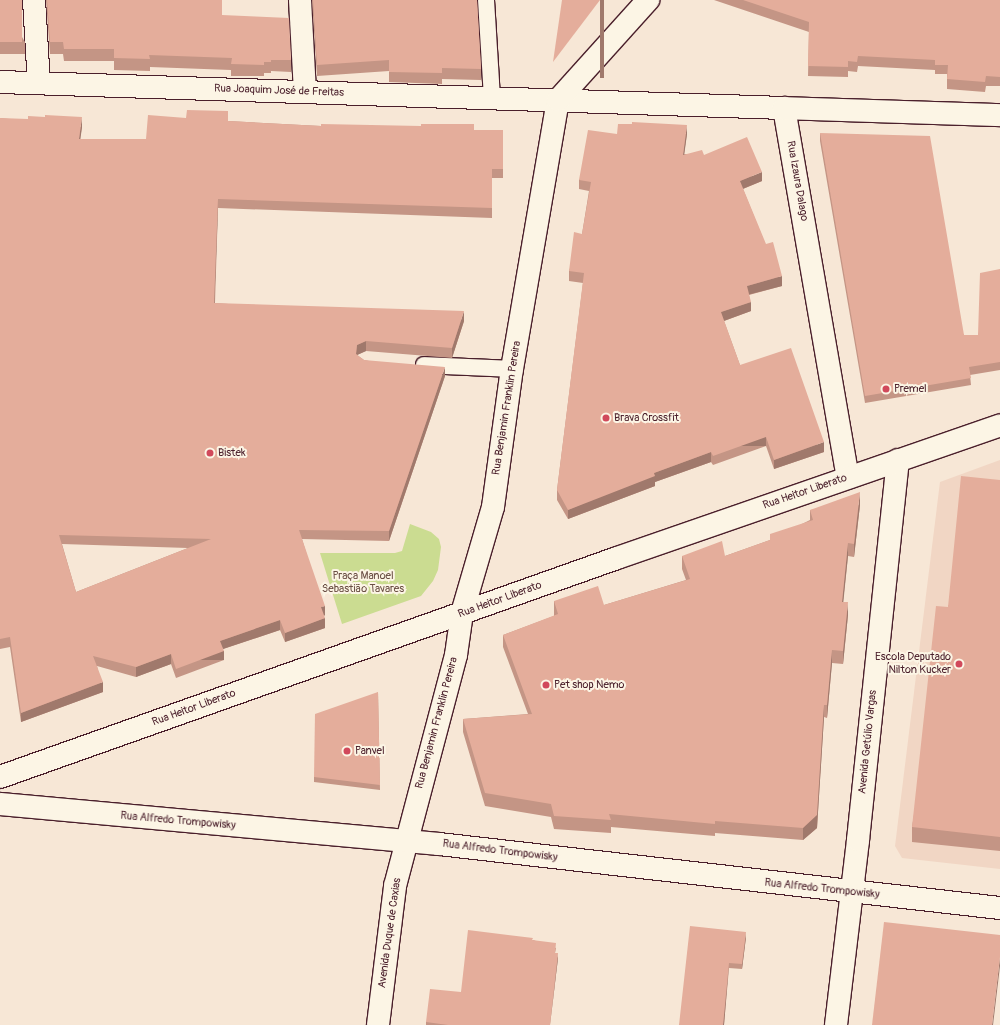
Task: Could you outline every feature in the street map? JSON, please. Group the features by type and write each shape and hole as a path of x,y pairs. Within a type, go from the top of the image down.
{"main road":[{"path":"34,0 39,83"},
{"path":"300,0 305,91"},
{"path":"558,100 648,0"},
{"name":"Rua Joaquim José de Freitas","path":"0,82 558,100"},
{"path":"558,100 1000,115"},
{"name":"Rua Benjamin Franklin Pereira","path":"406,842 456,654 462,613 493,507 512,369 558,100"},
{"name":"Rua Izaura Dalago","path":"784,108 848,477"},
{"name":"Rua Heitor Liberato","path":"0,777 848,477 1000,425"},
{"name":"Avenida Getúlio Vargas","path":"836,1025 852,892 898,460"},
{"name":"Rua Alfredo Trompowisky","path":"0,804 406,842 1000,908"},
{"name":"Avenida Duque de Caxias","path":"378,1025 395,886 406,842"}],"lane":[{"path":"486,0 492,98"},
{"path":"411,364 512,369"}],"shaded area":[{"name":"Escola Deputado Nilton Kucker","path":"1000,460 1000,869 902,858 895,846 940,482"}],"green space":[{"name":"Praça Manoel Sebastião Tavares","path":"410,524 431,532 439,539 441,547 438,570 433,581 421,596 342,624 320,553 395,553 402,551"}],"building":[{"path":"0,0 22,0 22,42 0,42"},
{"path":"47,0 222,0 222,15 289,18 291,60 271,60 271,62 264,62 264,65 231,64 232,58 149,55 150,59 114,58 114,49 64,49 63,42 50,42"},
{"path":"313,0 477,0 481,69 442,68 442,73 389,72 389,60 317,65"},
{"path":"562,0 600,0 553,62"},
{"path":"743,0 1000,0 1000,77 986,76 985,82 947,79 948,65 935,65 935,60 858,56 857,62 848,61 848,67 808,66 809,22"},
{"path":"187,110 228,111 228,121 321,126 321,124 421,126 421,124 474,124 474,130 503,130 503,169 492,169 492,208 218,199 214,303 464,311 452,348 366,341 357,345 356,354 364,360 445,367 389,531 299,530 325,606 321,607 325,618 285,633 280,620 220,641 224,651 176,669 171,654 136,667 93,656 103,682 21,713 10,637 0,639 0,118 28,119 28,116 45,117 45,115 82,117 79,139 146,139 148,115 186,118","holes":["59,535 211,539 76,592"]},
{"path":"632,122 687,125 683,155 702,150 704,155 747,137 762,172 740,181 766,244 773,242 782,276 747,286 751,302 721,312 740,365 791,348 824,442 774,460 766,437 713,456 711,452 654,473 655,476 568,510 557,490 584,273 569,271 574,232 582,234 591,182 579,180 588,130 617,134 618,124 632,124"},
{"path":"820,133 930,136 964,335 978,335 980,273 1000,269 1000,362 969,367 971,378 865,396"},
{"name":"Escola Deputado Nilton Kucker","path":"961,476 1000,480 1000,837 912,827 936,606 948,607"},
{"path":"860,492 854,544 848,543 842,602 848,602 843,651 832,650 827,705 824,705 817,815 803,828 715,821 715,824 609,814 611,820 554,816 551,804 485,793 463,719 532,714 503,635 558,614 554,601 598,586 604,605 690,579 682,556 722,541 725,556 770,540 770,534 813,520 810,510"},
{"name":"Panvel","path":"378,692 380,785 314,777 315,714"},
{"path":"884,922 1000,935 1000,957 992,1025 872,1025"},
{"path":"690,926 746,932 742,964 729,963 723,1025 679,1025"},
{"path":"468,930 533,938 532,940 556,943 555,953 558,953 550,1025 448,1025 426,1022 430,989 461,992"}],"place":[{"name":"Premel","path":"886,389"},
{"name":"Brava Crossfit","path":"606,418"},
{"name":"Bistek","path":"210,453"},
{"name":"Escola Deputado Nilton Kucker","path":"959,664"},
{"name":"Pet shop Nemo","path":"546,685"},
{"name":"Panvel","path":"347,751"}]}
